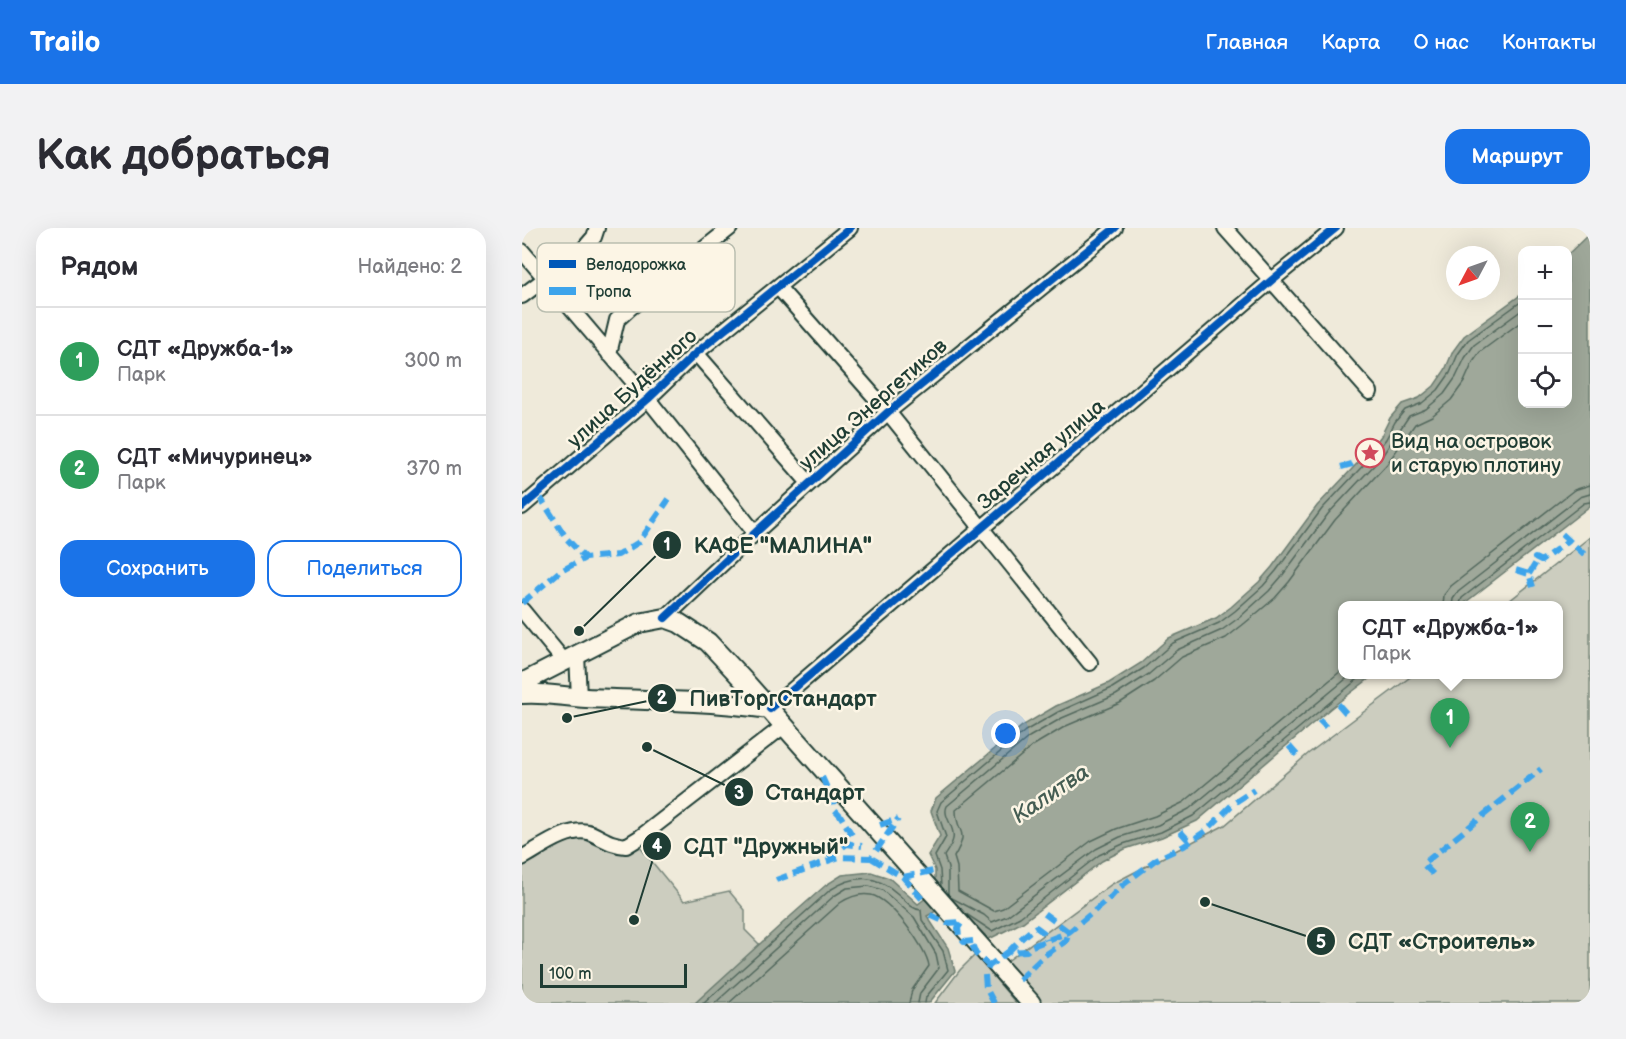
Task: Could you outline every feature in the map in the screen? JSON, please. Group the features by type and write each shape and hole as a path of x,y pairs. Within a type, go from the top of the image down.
{"main road":[{"path":"522,683 639,623 665,618 679,623 708,642 748,685 1031,1003"},
{"path":"522,694 741,705 770,709"}],"street":[{"path":"596,233 606,228"},
{"path":"711,243 730,228"},
{"name":"улица Будённого","path":"522,507 648,399 696,353 850,228"},
{"name":"улица Энергетиков","path":"665,618 754,532 888,412 1115,228"},
{"path":"1225,228 1370,392"},
{"name":"Заречная улица","path":"770,709 1272,280 1336,228"},
{"path":"522,252 537,268"},
{"path":"522,296 537,285"},
{"path":"778,286 888,412 1090,663"},
{"path":"574,312 648,399 754,532"},
{"path":"609,354 617,321 626,312"},
{"path":"696,353 809,483"},
{"path":"522,610 571,658 579,698"},
{"path":"741,705 748,685"},
{"path":"522,858 565,833 589,832 606,842 626,846 785,725"}],"shaded area":[{"path":"1590,537 1590,1003 1042,1003 1006,962 1112,884 1225,825 1309,753 1408,679 1563,679 1563,601 1509,601"},
{"path":"579,832 635,841 684,901 729,891 745,910 745,930 768,953 711,1003 522,1003 522,866"},
{"path":"975,955 1016,1003 935,1003 960,970"}],"water":[{"name":"Калитва","path":"1590,233 1590,506 1467,601 1338,601 1338,679 1369,679 1197,821 1162,837 1125,849 1102,861 1023,922 989,939 977,927 941,908 927,916 948,948 955,971 929,1003 695,1003 826,885 842,875 871,872 889,878 918,904 935,891 935,870 928,855 940,836 931,811 936,798 1022,726 1056,706 1109,683 1141,663 1169,638 1216,618 1231,607 1272,567 1317,506 1381,436 1390,418 1402,404 1419,398 1434,386 1464,336 1518,297 1518,408 1572,408 1572,250"}],"marked path":[{"path":"1341,467 1352,464 1370,453 1364,460"},
{"path":"538,494 567,539 585,558 618,555 639,542 669,499"},
{"path":"1562,534 1585,555"},
{"path":"1529,574 1537,561 1535,558 1541,561 1569,540"},
{"path":"522,603 559,572 585,558"},
{"path":"1516,570 1529,574 1533,587"},
{"path":"1338,704 1346,713"},
{"path":"1319,720 1326,727"},
{"path":"1289,746 1297,755"},
{"path":"1433,874 1423,864 1541,769"},
{"path":"822,777 835,810 852,835 850,843"},
{"path":"994,1003 986,988 985,975 989,966 1008,952 1027,951 1032,946 1069,932 1155,860 1184,846 1207,830 1234,803 1254,790"},
{"path":"880,825 898,819"},
{"path":"776,880 839,857 871,858 898,819"},
{"path":"1180,831 1190,842"},
{"path":"828,857 847,844 862,846"},
{"path":"871,858 903,877 922,899"},
{"path":"903,877 933,871"},
{"path":"1019,980 1045,955 1066,941 1069,932 1041,911"},
{"path":"930,915 947,923 962,922 958,928 959,936 964,942 974,941 972,944 976,954 989,966"},
{"path":"1008,952 1036,927 1044,933 1047,940"}],"cycle path":[{"path":"522,507 648,399 696,353 850,228"},
{"path":"665,618 888,412 1115,228"},
{"path":"770,709 1272,280 1336,228"}],"place":[{"name":"Вид на островок и старую плотину","path":"1370,453"},
{"name":"КАФЕ \"МАЛИНА\"","path":"579,631"},
{"name":"ПивТоргСтандарт","path":"567,718"},
{"name":"Стандарт","path":"647,747"},
{"name":"СДТ «Дружба-1»","path":"1450,748"},
{"name":"СДТ «Мичуринец»","path":"1530,852"},
{"name":"СДТ «Строитель»","path":"1205,902"},
{"name":"СДТ \"Дружный\"","path":"634,920"}]}
